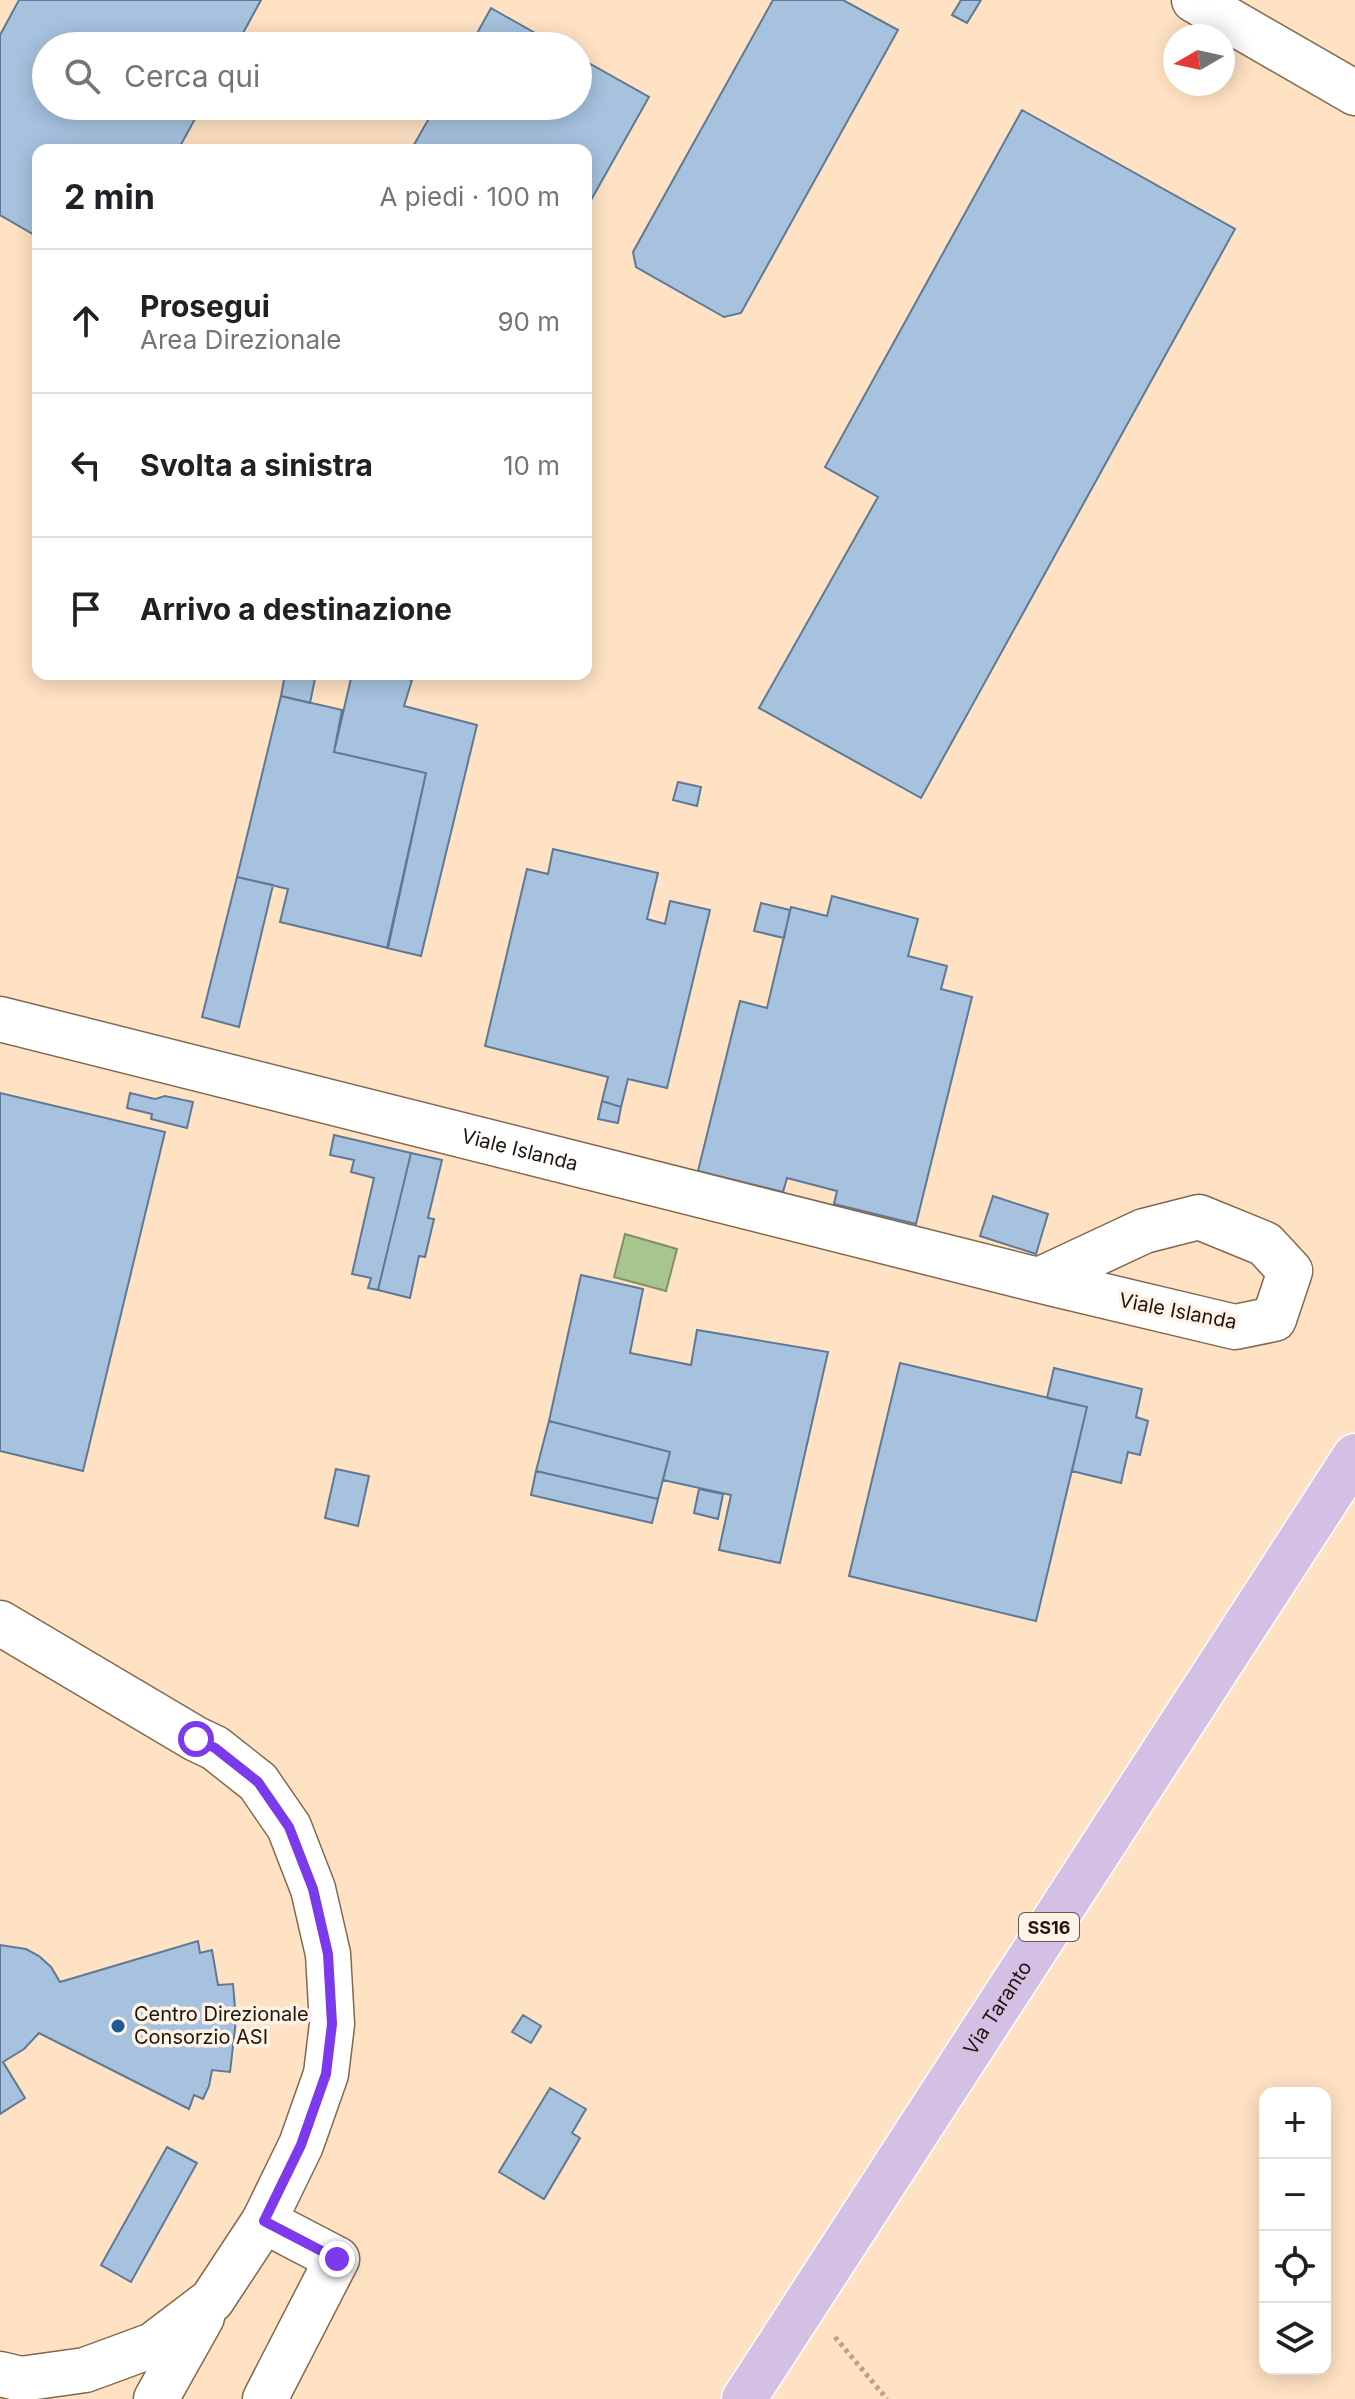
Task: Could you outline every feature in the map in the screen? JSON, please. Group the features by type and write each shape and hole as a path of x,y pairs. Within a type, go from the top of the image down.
{"main road":[{"name":"Via Taranto","path":"744,2399 1355,1456"}],"street":[{"path":"1194,0 1355,93"},
{"name":"Viale Islanda","path":"0,1019 1039,1280 1235,1327 1274,1319 1290,1271 1265,1244 1199,1217 1144,1231 1039,1280"},
{"path":"0,1623 215,1748 258,1782 289,1827 313,1889 328,1954 332,2024 326,2074 301,2145 264,2221 212,2300 156,2399"},
{"path":"264,2221 337,2259 265,2399"},
{"path":"0,2374 21,2379 85,2370 153,2345 212,2300"}],"path":[{"path":"806,2303 887,2399"}],"shaded area":[{"path":"625,1234 677,1249 666,1291 614,1277"}],"building":[{"path":"19,0 261,0 244,32 32,32 32,120 194,120 181,144 32,144 32,234 0,215 0,35"},
{"path":"773,0 843,0 898,30 741,313 724,317 636,267 633,252"},
{"path":"961,0 981,0 967,23 952,15"},
{"path":"491,8 533,32 478,32"},
{"path":"592,65 649,97 592,198 592,144 414,144 428,120 592,120"},
{"path":"1022,110 1235,229 921,798 759,708 878,497 825,467"},
{"path":"284,680 315,680 310,703 281,696"},
{"path":"351,680 412,680 404,706 477,725 421,956 387,948 426,773 334,752"},
{"path":"281,696 342,710 334,752 426,773 388,948 280,922 288,889 237,877"},
{"path":"678,782 701,787 697,806 673,800"},
{"path":"553,849 658,873 647,919 665,924 670,901 710,910 667,1088 628,1079 621,1107 602,1101 608,1077 485,1046 527,869 548,874"},
{"path":"237,877 273,885 239,1027 202,1017"},
{"path":"832,896 918,919 908,956 947,966 941,989 972,997 916,1224 834,1204 837,1191 787,1178 783,1192 698,1171 740,1001 767,1008 791,907 827,916"},
{"path":"761,903 790,910 784,938 754,931"},
{"path":"0,1093 165,1132 83,1471 0,1451"},
{"path":"130,1093 155,1099 165,1096 193,1102 187,1128 151,1119 152,1114 127,1108"},
{"path":"602,1101 621,1107 618,1123 598,1119"},
{"path":"334,1135 411,1153 378,1290 368,1288 371,1278 352,1274 374,1178 351,1172 354,1160 330,1155"},
{"path":"411,1153 442,1160 428,1218 434,1219 425,1257 419,1256 410,1298 378,1290"},
{"path":"993,1196 1048,1214 1036,1254 980,1236"},
{"path":"581,1275 643,1289 630,1353 691,1365 697,1330 828,1352 780,1563 719,1550 731,1495 663,1480 670,1452 549,1421"},
{"path":"900,1363 1087,1407 1036,1621 849,1576"},
{"path":"1054,1368 1142,1389 1136,1417 1148,1421 1140,1455 1128,1452 1121,1483 1072,1471 1087,1407 1047,1398"},
{"path":"549,1421 670,1452 658,1499 536,1471"},
{"path":"336,1469 369,1476 358,1526 325,1518"},
{"path":"536,1471 658,1499 652,1523 531,1495"},
{"path":"699,1489 723,1494 718,1519 694,1513"},
{"name":"Centro Direzionale Consorzio ASI","path":"198,1941 200,1953 212,1950 218,1985 233,1984 236,2020 230,2072 212,2070 203,2099 194,2095 189,2109 39,2033 24,2049 3,2062 25,2098 0,2114 0,1945 26,1949 39,1956 51,1967 60,1982"},
{"path":"523,2015 541,2026 531,2043 512,2032"},
{"path":"550,2088 586,2109 572,2133 580,2138 544,2199 499,2172"},
{"path":"167,2147 197,2163 131,2282 101,2265"}],"place":[{"name":"Centro Direzionale Consorzio ASI","path":"118,2026"}],"route":[{"path":"196,1739 215,1748 258,1782 289,1827 313,1889 328,1954 332,2024 326,2074 301,2145 264,2221 337,2259"}]}
